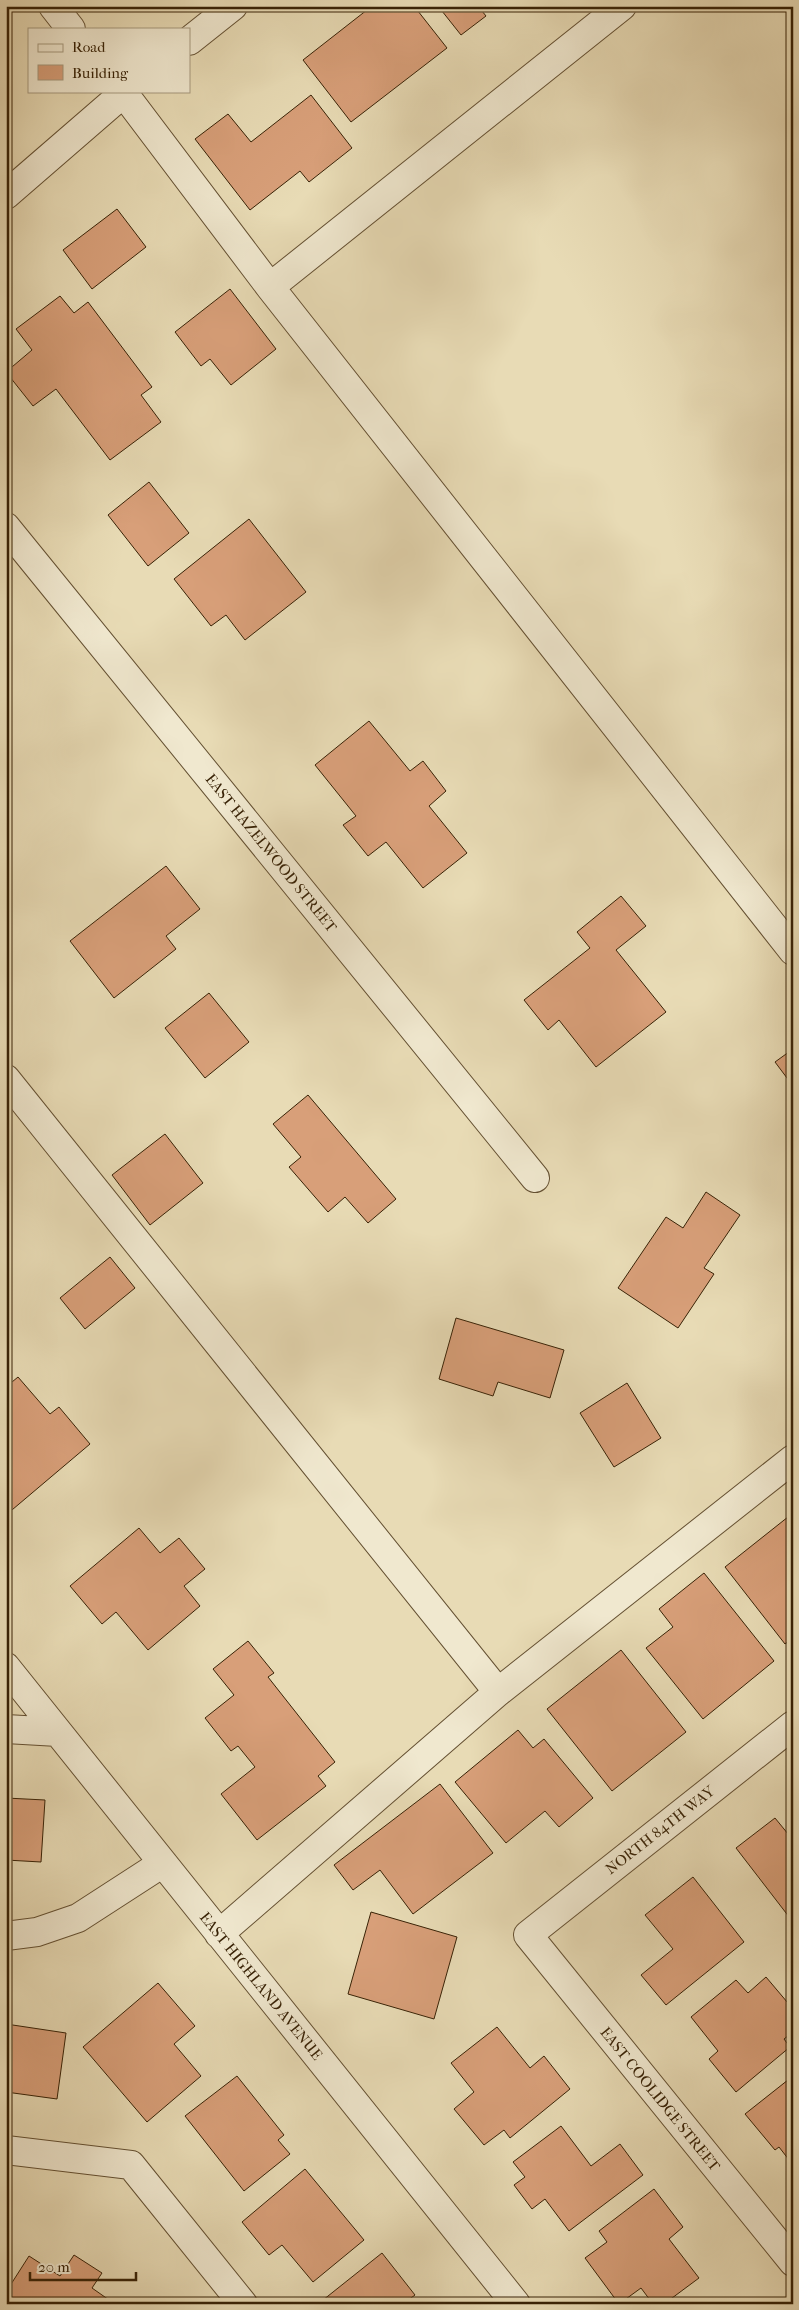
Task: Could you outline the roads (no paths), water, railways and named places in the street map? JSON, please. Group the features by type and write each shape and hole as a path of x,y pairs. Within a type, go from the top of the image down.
{"street":[{"path":"53,6 70,28"},
{"path":"190,40 232,6"},
{"path":"270,287 622,6"},
{"path":"6,195 124,92 270,287 793,951"},
{"name":"EAST HAZELWOOD STREET","path":"6,528 535,1178"},
{"path":"6,1079 498,1692"},
{"path":"219,1934 498,1692 793,1458"},
{"name":"EAST HIGHLAND AVENUE","path":"6,1667 516,2304"},
{"name":"NORTH 84TH WAY","path":"528,1935 793,1725"},
{"path":"6,1729 58,1732"},
{"path":"6,1936 37,1932 78,1918 163,1863"},
{"name":"EAST COOLIDGE STREET","path":"528,1935 793,2262"},
{"path":"6,2150 131,2165 243,2304"}]}
